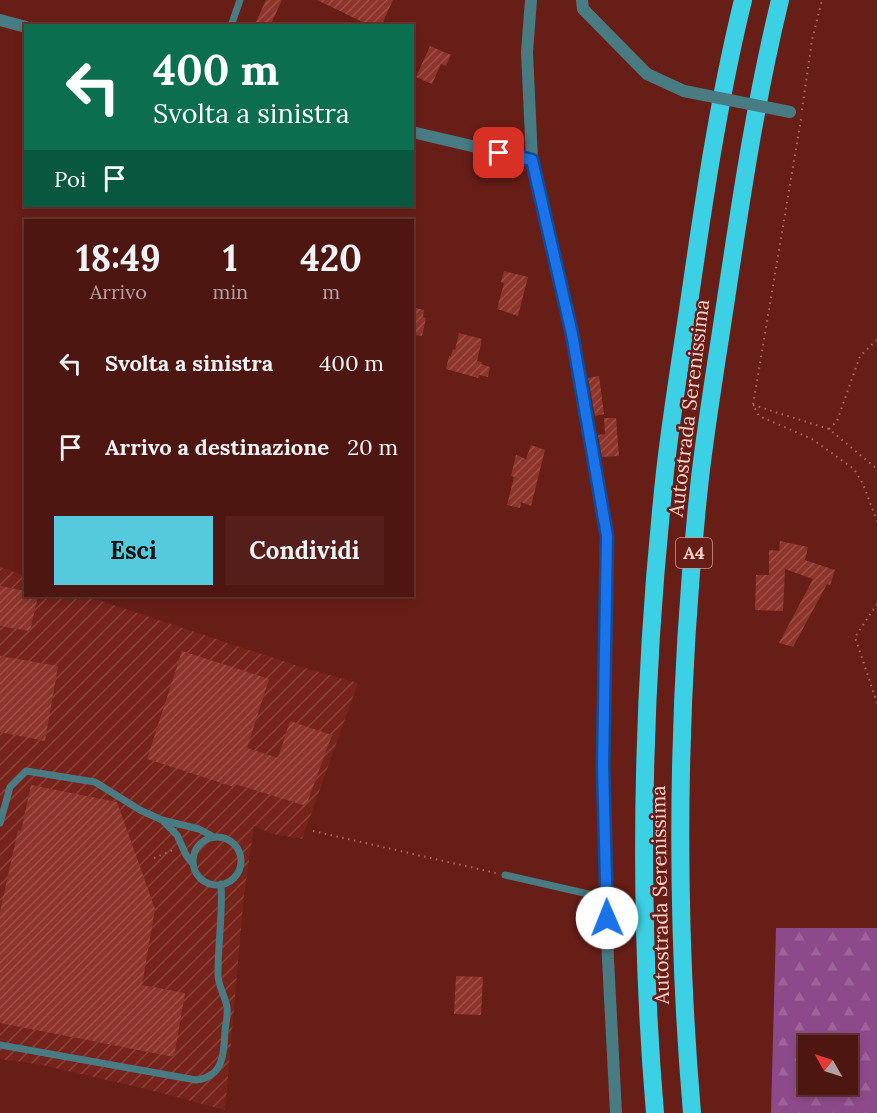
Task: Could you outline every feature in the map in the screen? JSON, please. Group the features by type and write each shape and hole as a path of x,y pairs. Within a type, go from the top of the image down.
{"highway":[{"name":"Autostrada Serenissima","path":"655,1113 644,918 644,828 650,661 658,556 665,471 703,208 718,120 743,0"},
{"name":"Autostrada Serenissima","path":"692,1113 684,1014 680,831 692,567 703,455 737,226 764,71 780,0"}],"street":[{"path":"531,0 527,52 532,160 572,334 607,536 603,766 608,959 616,1113"},
{"path":"582,0 583,9 647,74 684,92 796,113"},
{"path":"0,20 24,26"},
{"path":"414,132 532,160"}],"lane":[{"path":"232,24 240,0"},
{"path":"0,823 10,786 26,771 95,782 140,810 162,820 199,829 214,837 229,840 241,857 238,871 228,882 221,884 215,885 202,880 186,855 177,835 162,820"},
{"path":"193,864 193,857 198,846 202,841 214,837"},
{"path":"505,875 606,898"},
{"path":"0,1045 196,1080 207,1079 215,1073 224,1052 227,1006 219,987 218,973 223,910 221,884"}],"path":[{"path":"822,0 796,113 753,405 759,416 812,439 854,469 863,484 877,521"},
{"path":"829,429 837,421 860,356 877,340"},
{"path":"753,405 829,429 877,469"},
{"path":"877,604 855,637 877,702"},
{"path":"313,831 505,875"}],"shaded area":[{"path":"0,567 24,576 24,597 89,597 298,666 358,683 302,839 273,834 254,826 244,895 225,1110 42,1065 0,1059"}],"green space":[{"path":"776,928 877,928 877,1113 771,1113"}],"building":[{"path":"266,0 282,0 271,24 255,24"},
{"path":"317,0 393,0 382,24 367,24"},
{"path":"430,46 451,55 446,66 441,64 432,84 416,77"},
{"path":"504,271 528,277 518,316 497,309 504,283 501,282"},
{"path":"414,308 424,310 423,317 426,318 422,336 414,334"},
{"path":"459,333 482,339 477,361 490,367 488,377 479,375 478,378 446,369 449,356 453,349 455,350"},
{"path":"599,376 604,414 595,416 588,378"},
{"path":"604,418 616,418 619,456 602,457 598,435 605,434"},
{"path":"531,445 545,450 531,506 521,502 520,508 507,505 514,477 511,476 516,455 526,459"},
{"path":"780,541 808,547 805,560 835,570 830,585 827,584 793,647 779,643 813,579 785,569 783,611 755,610 756,575 769,575 769,550 779,551"},
{"path":"0,586 24,591 24,597 38,597 30,631 0,626"},
{"path":"182,651 269,679 247,748 278,758 290,721 332,735 306,806 235,784 234,787 147,759"},
{"path":"0,656 58,666 45,741 0,732"},
{"path":"31,785 117,802 155,909 142,985 185,993 174,1057 0,1023 0,912 18,830 21,831"},
{"path":"456,976 483,977 481,1015 454,1014"}],"route":[{"path":"499,153 532,160 572,334 607,536 603,766 607,918"}]}
